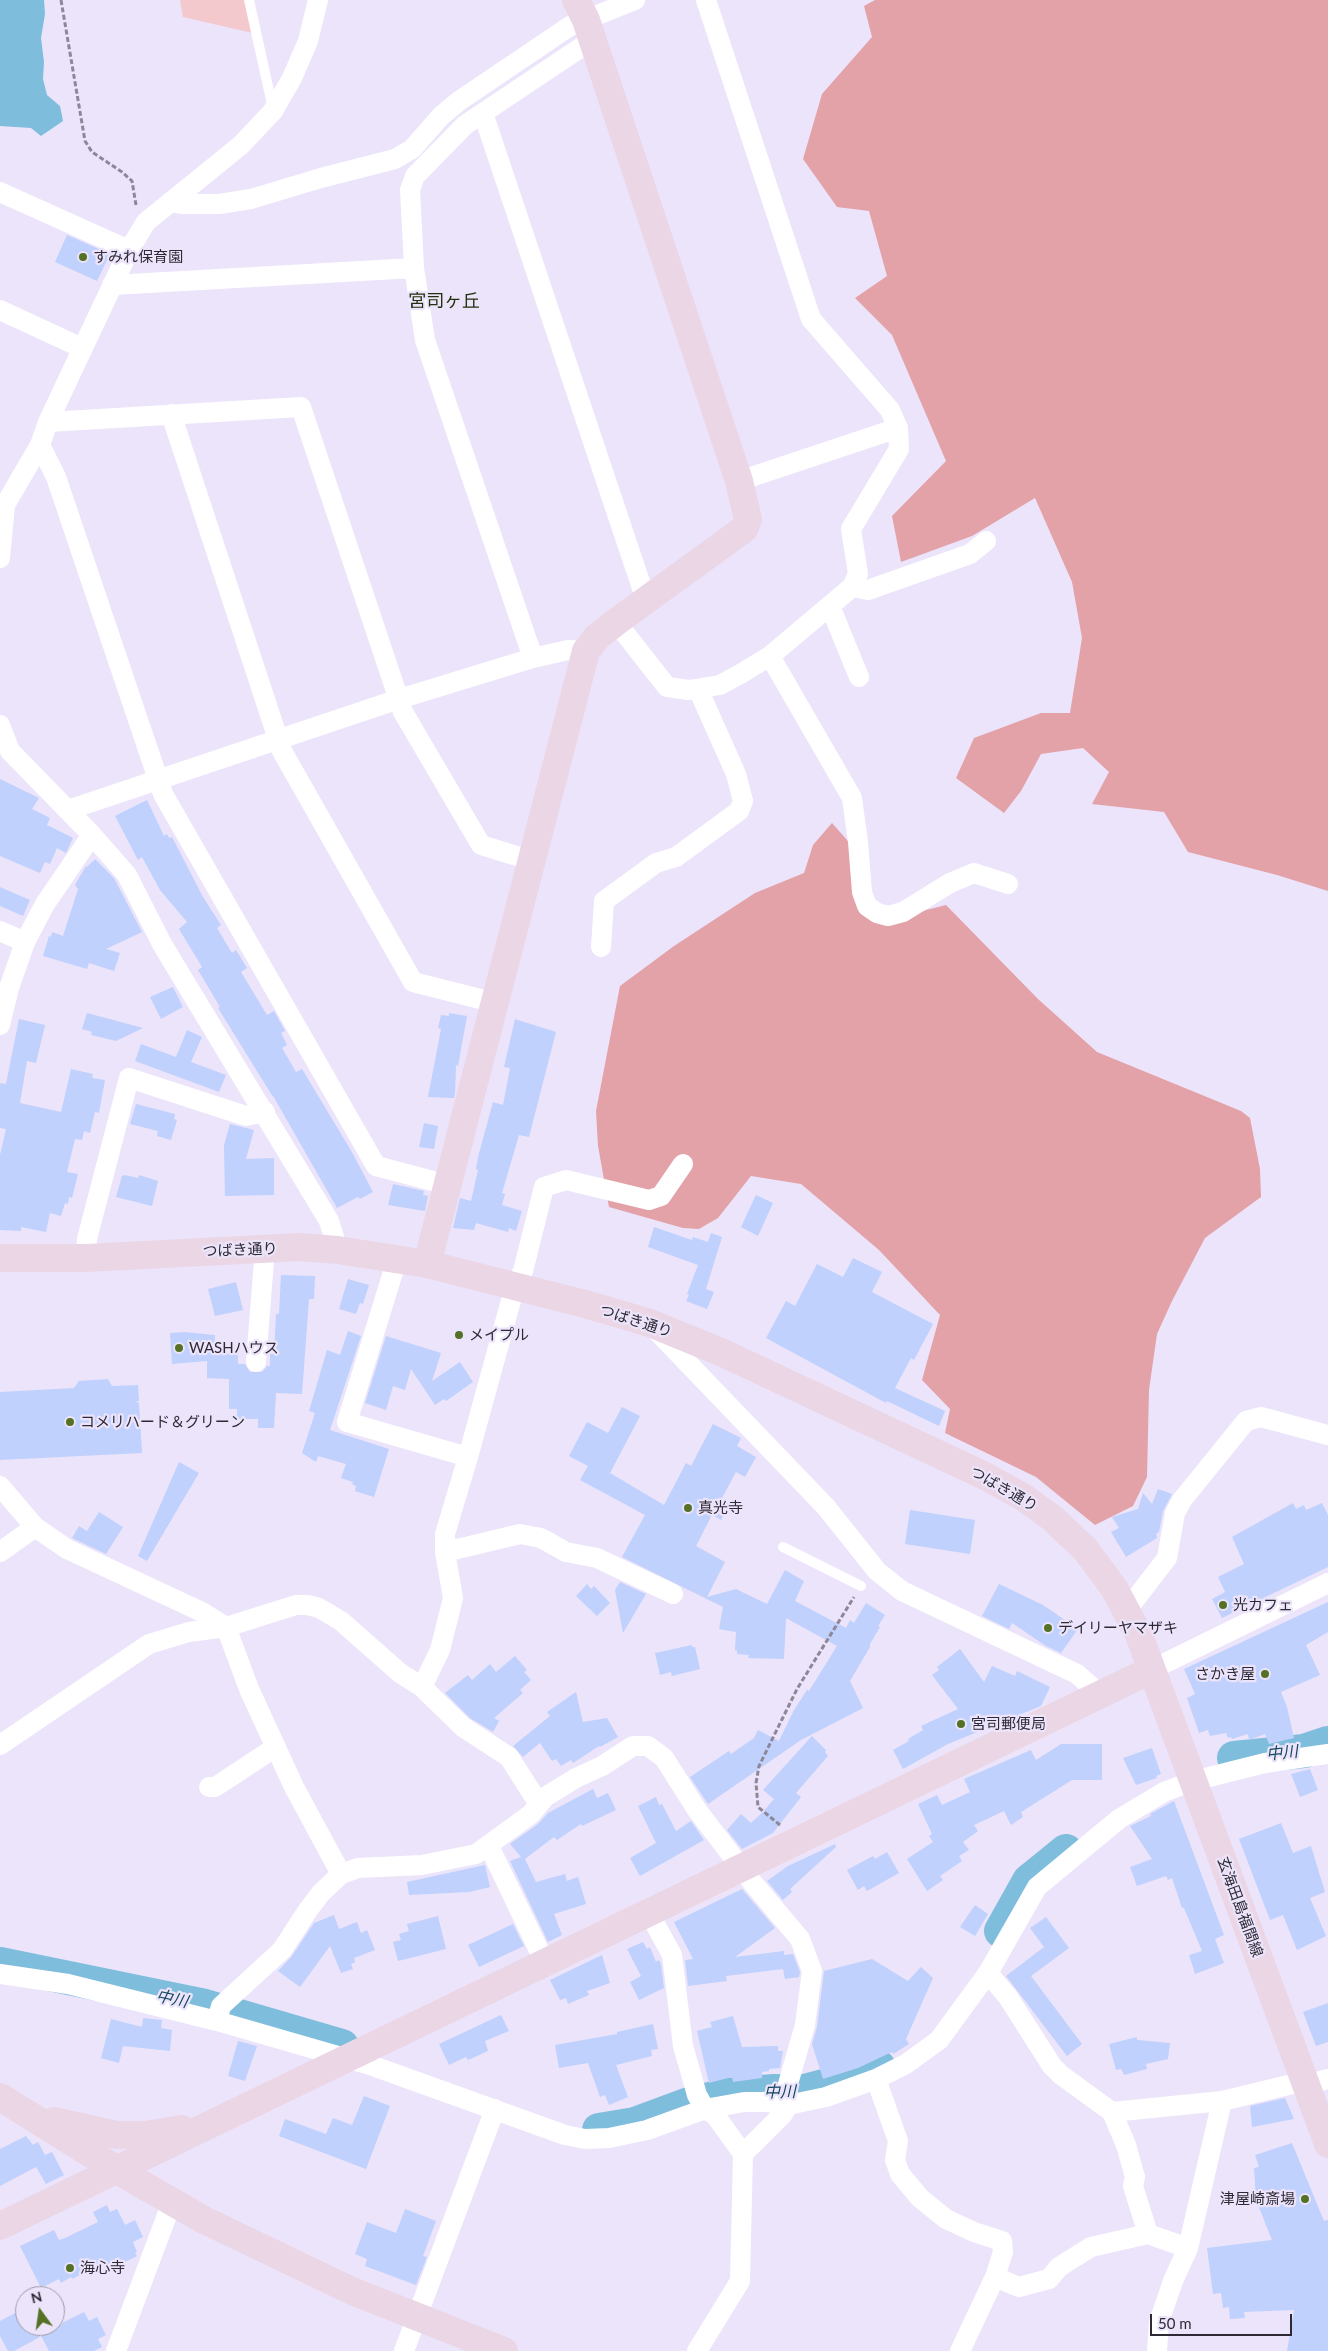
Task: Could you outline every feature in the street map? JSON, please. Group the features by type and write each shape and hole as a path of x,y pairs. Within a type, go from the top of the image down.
{"street":[{"path":"0,558 5,504 40,445 48,422 129,250 146,222 241,146 273,111 292,78 308,41 318,0"},
{"path":"170,202 219,204 252,199 321,178 395,159 412,149 440,116 459,101 570,26 635,0"},
{"path":"616,622 667,687 698,689 720,685 770,656 852,587 858,574 851,529 899,450 898,428 890,410 812,319 706,0"},
{"path":"533,658 425,340 414,268 410,190 414,176 465,125 483,113 585,20"},
{"path":"427,1264 586,651 597,636 744,529 748,519 739,481 585,20"},
{"path":"483,113 646,600"},
{"path":"0,192 129,250"},
{"path":"112,285 414,268"},
{"path":"0,310 82,348"},
{"path":"48,422 300,407 403,712 481,845 533,860"},
{"path":"170,414 282,751 413,982 496,1003"},
{"path":"739,481 898,428"},
{"path":"40,445 56,477 158,781 168,803 376,1166 448,1185"},
{"path":"852,587 868,590 970,554 986,541"},
{"path":"830,606 859,677"},
{"path":"68,810 399,699 533,658 568,650 586,651"},
{"path":"770,656 852,798 862,892 867,906 877,913 888,916 903,912 950,883 974,874 1008,884"},
{"path":"602,947 604,901 656,863 676,857 739,811 743,801 736,774 698,689"},
{"path":"0,725 10,751 92,835 127,875 162,944 265,1112 328,1221 338,1250"},
{"path":"0,1025 9,988 25,942 45,904 92,835"},
{"path":"0,931 25,942"},
{"path":"86,1258 87,1239 129,1078 246,1116 265,1112"},
{"path":"422,1687 440,1650 453,1598 445,1552 444,1534 468,1457 515,1286 523,1271 544,1187 566,1180 649,1200 661,1196 683,1164"},
{"name":"つばき通り","path":"0,1258 86,1258 300,1247 338,1250 427,1264 650,1323 723,1353 985,1476 1023,1497 1058,1523 1085,1550 1114,1588 1127,1610 1152,1670"},
{"path":"256,1362 266,1248"},
{"path":"397,1259 347,1422 468,1457"},
{"path":"650,1323 826,1507 877,1571 902,1590 1078,1674 1102,1696"},
{"path":"1127,1610 1167,1558 1175,1513 1182,1500 1246,1421 1261,1418 1328,1434"},
{"path":"0,1486 35,1527 67,1549 202,1612 226,1627 249,1689 294,1787 342,1874"},
{"path":"0,1552 35,1527"},
{"path":"445,1552 520,1534 541,1538 566,1552 597,1558 672,1594"},
{"path":"0,2226 1102,1696 1328,1584"},
{"path":"0,1745 149,1644 189,1632 226,1627 296,1605 319,1608 341,1621 400,1673 422,1687 464,1726 509,1757 539,1804"},
{"name":"玄海田島福間線","path":"1152,1670 1193,1781 1313,2082 1328,2144"},
{"path":"219,2014 282,1950 312,1904 342,1874 358,1868 422,1864 476,1854 531,1814 545,1797 576,1778 602,1766 633,1746 648,1746 664,1758 697,1810 800,1939 812,1971 806,2025 788,2084 788,2106 784,2114 743,2154"},
{"path":"209,1787 215,1787 276,1747"},
{"path":"0,1974 68,1984 219,2014 565,2135 585,2139 609,2138 647,2130 705,2109 744,2102 768,2102 788,2106 826,2097 876,2080 906,2064 939,2040 988,1973 1037,1887 1118,1819 1164,1792 1193,1781 1265,1763 1328,1754"},
{"path":"489,1846 544,1963"},
{"path":"649,1913 672,1956 683,2046 697,2095 705,2109 715,2115 743,2154 740,2281 697,2351"},
{"path":"988,1973 1008,1997 1052,2066 1061,2075 1112,2112 1126,2145 1135,2177 1133,2186 1148,2234"},
{"path":"876,2080 898,2141 895,2160 900,2174 920,2198 946,2219 974,2232 1002,2241 1003,2252 994,2277 960,2351"},
{"path":"1112,2112 1222,2101 1313,2082"},
{"path":"0,2097 117,2170 204,2220 352,2291 504,2351"},
{"path":"1157,2351 1159,2322 1173,2281 1188,2248 1222,2101"},
{"path":"404,2351 495,2109"},
{"path":"29,2115 117,2135 145,2135 209,2125"},
{"path":"116,2351 172,2202"},
{"path":"994,2277 1019,2287 1049,2279 1059,2267 1091,2247 1148,2234 1188,2248"}],"lane":[{"path":"249,0 273,111"},
{"path":"783,1547 861,1586"}],"path":[{"path":"60,0 85,142 92,152 132,181 137,211 146,222"},
{"path":"800,1840 758,1807 756,1783 759,1766 797,1689 861,1586"}],"shaded area":[{"path":"180,0 254,0 261,35 183,17"},
{"path":"875,0 1328,0 1328,891 1277,875 1188,852 1164,812 1092,804 1109,772 1083,748 1041,754 1021,791 1004,813 956,778 974,738 1041,713 1070,713 1082,638 1072,582 1035,498 972,536 901,562 892,516 946,461 892,335 855,298 887,276 869,211 837,207 803,159 822,94 872,37 864,6"},
{"path":"832,823 855,849 860,892 875,923 946,905 1038,999 1097,1052 1241,1111 1250,1118 1260,1169 1261,1197 1205,1238 1172,1301 1157,1334 1149,1390 1147,1477 1133,1506 1095,1525 1036,1477 945,1433 950,1409 922,1380 940,1315 879,1250 801,1184 751,1176 718,1218 699,1229 683,1228 609,1207 598,1146 596,1111 620,986 674,946 755,893 804,873 813,845"}],"water":[{"path":"0,0 44,0 45,14 41,38 44,62 43,79 47,95 60,106 63,121 41,136 31,128 0,126"}],"building":[{"name":"すみれ保育園","path":"67,235 110,254 97,281 55,262"},
{"path":"0,779 39,798 32,809 50,818 47,825 73,838 66,853 57,848 50,864 45,862 40,873 0,856"},
{"path":"147,800 164,836 167,834 169,838 172,837 203,897 221,925 217,928 232,953 236,950 247,968 241,972 267,1015 274,1011 285,1031 281,1033 287,1045 282,1048 296,1072 302,1069 353,1154 373,1192 360,1199 358,1197 337,1208 272,1094 273,1097 218,1008 220,1007 198,970 202,967 179,929 187,922 160,890 142,857 138,860 115,816"},
{"path":"95,859 114,878 142,932 106,949 120,953 114,971 89,963 87,969 43,956 52,932 63,936 78,889 75,885 86,866"},
{"path":"0,887 30,900 23,916 0,906"},
{"path":"173,987 183,1007 161,1019 150,997"},
{"path":"87,1013 143,1028 116,1041 91,1035 92,1032 82,1029"},
{"path":"449,1013 467,1016 458,1066 456,1065 454,1098 428,1097 441,1029 438,1028 441,1015 449,1016"},
{"path":"19,1019 45,1025 36,1063 27,1061 20,1103 61,1112 71,1069 93,1074 92,1078 105,1080 99,1113 95,1112 90,1133 84,1131 82,1140 75,1139 67,1172 78,1174 72,1198 69,1197 68,1204 65,1203 61,1216 50,1213 46,1232 21,1227 21,1231 0,1230 0,1155 6,1129 0,1128 0,1083 6,1084"},
{"path":"515,1019 556,1032 529,1137 519,1135 502,1193 505,1194 502,1205 522,1211 516,1231 509,1228 508,1232 476,1223 474,1230 453,1228 460,1198 471,1201 478,1170 476,1169 478,1157 493,1102 503,1105 510,1068 504,1067"},
{"path":"187,1030 202,1037 191,1062 226,1075 219,1092 135,1061 141,1044 176,1057"},
{"path":"136,1104 175,1114 174,1119 177,1120 171,1140 157,1136 158,1131 130,1124"},
{"path":"424,1123 438,1126 434,1149 419,1147"},
{"path":"230,1124 254,1130 246,1159 274,1158 274,1195 225,1196 224,1145"},
{"path":"139,1175 158,1181 152,1206 116,1197 122,1176 138,1178"},
{"path":"393,1184 424,1191 423,1195 428,1196 425,1211 388,1205"},
{"path":"756,1195 773,1203 758,1236 741,1227"},
{"path":"654,1227 692,1240 693,1237 708,1242 711,1233 722,1237 706,1289 714,1292 707,1309 686,1301 698,1265 648,1247"},
{"path":"853,1258 882,1272 872,1292 933,1324 914,1360 911,1358 895,1388 945,1411 939,1426 887,1401 886,1403 766,1338 786,1301 795,1306 817,1264 843,1277"},
{"path":"281,1275 315,1276 314,1299 309,1299 302,1394 276,1393 274,1428 258,1428 258,1419 237,1419 237,1409 229,1409 229,1379 207,1378 207,1361 172,1364 170,1333 185,1332 215,1335 214,1353 238,1354 238,1364 245,1364 250,1372 262,1372 267,1366 270,1366 270,1354 274,1354 276,1314 279,1314"},
{"path":"348,1279 369,1285 363,1304 360,1303 356,1314 339,1309"},
{"path":"236,1282 243,1310 215,1316 208,1289"},
{"path":"348,1331 361,1336 330,1430 389,1449 374,1497 355,1491 356,1486 352,1484 353,1482 341,1478 346,1464 318,1456 316,1462 302,1453 315,1413 309,1411 327,1350 340,1355"},
{"path":"386,1336 441,1353 432,1381 460,1362 473,1382 446,1401 444,1399 435,1405 411,1369 405,1390 393,1386 386,1410 365,1403"},
{"name":"コメリハード＆グリーン","path":"108,1379 112,1386 138,1385 139,1401 136,1401 139,1403 142,1453 0,1460 0,1392 74,1388 79,1381"},
{"path":"622,1407 640,1416 610,1473 664,1505 686,1463 691,1466 713,1424 741,1438 737,1446 756,1457 745,1477 736,1472 722,1498 730,1503 721,1520 712,1515 696,1546 725,1562 707,1597 736,1589 767,1604 785,1570 804,1581 795,1601 846,1628 850,1620 854,1623 866,1603 885,1615 878,1626 880,1627 870,1647 850,1681 863,1708 801,1740 708,1804 690,1777 729,1751 731,1754 754,1738 758,1730 779,1741 794,1710 807,1690 809,1691 837,1646 786,1618 784,1659 748,1658 749,1655 737,1654 735,1650 736,1632 719,1629 723,1607 622,1557 645,1515 580,1480 588,1466 569,1456 587,1422 608,1433"},
{"path":"179,1462 199,1473 147,1561 138,1556"},
{"path":"1158,1489 1172,1494 1163,1511 1159,1532 1156,1534 1157,1538 1126,1557 1111,1532 1119,1528 1112,1517 1138,1509 1143,1493 1152,1504"},
{"path":"1293,1503 1296,1509 1304,1505 1306,1510 1322,1503 1328,1515 1328,1567 1222,1618 1212,1599 1225,1592 1218,1577 1244,1564 1232,1537"},
{"path":"910,1510 975,1520 970,1554 905,1544"},
{"path":"99,1512 123,1527 106,1554 72,1538 79,1526 87,1531"},
{"path":"620,1582 646,1594 623,1633 615,1590"},
{"path":"587,1584 591,1589 594,1586 610,1603 597,1616 576,1596"},
{"path":"999,1584 1043,1605 1078,1629 1061,1653 1046,1646 1012,1623 1009,1629 982,1616"},
{"path":"1328,1602 1328,1632 1306,1645 1320,1675 1281,1692 1287,1707 1294,1738 1269,1744 1265,1734 1249,1740 1248,1734 1232,1739 1231,1737 1228,1738 1226,1733 1210,1736 1208,1730 1199,1733 1187,1698 1195,1694 1184,1669"},
{"path":"692,1645 692,1647 695,1647 700,1669 672,1676 671,1672 660,1675 655,1653"},
{"path":"960,1649 984,1682 992,1666 1015,1676 1017,1671 1050,1687 1041,1706 948,1744 903,1769 893,1750 923,1730 921,1726 958,1709 932,1675 939,1670 937,1667"},
{"path":"515,1656 527,1670 524,1672 531,1680 520,1690 523,1693 494,1718 499,1721 493,1732 470,1718 445,1693 468,1675 472,1680 490,1664 496,1672"},
{"path":"576,1692 583,1722 607,1718 618,1737 599,1746 573,1763 571,1760 561,1766 556,1759 552,1761 540,1743 523,1757 513,1746 550,1716 547,1712"},
{"path":"812,1736 826,1750 825,1752 828,1756 796,1793 801,1797 773,1833 742,1849 727,1830 741,1814 751,1823 762,1813 774,1799 763,1790"},
{"path":"1061,1744 1102,1744 1102,1780 1072,1780 1021,1812 1023,1817 1011,1825 1004,1811 974,1825 978,1831 963,1842 969,1850 959,1856 962,1861 940,1876 943,1880 927,1891 907,1859 933,1842 929,1836 932,1834 918,1804 937,1795 942,1805 970,1792 964,1779 1031,1750 1036,1760"},
{"path":"1152,1748 1161,1774 1156,1776 1157,1778 1136,1785 1123,1758"},
{"path":"1310,1769 1318,1790 1300,1797 1291,1774"},
{"path":"593,1789 597,1798 608,1793 616,1810 582,1826 581,1824 557,1840 554,1837 525,1859 536,1882 565,1874 567,1881 578,1877 586,1904 554,1914 562,1935 548,1942 510,1861 521,1857 510,1844 538,1824 548,1813"},
{"path":"656,1797 659,1805 662,1804 676,1831 691,1821 704,1840 640,1876 630,1858 656,1843 638,1806"},
{"path":"1174,1801 1224,1935 1215,1939 1224,1963 1195,1974 1189,1955 1202,1951 1184,1908 1182,1908 1172,1878 1168,1880 1166,1876 1137,1886 1130,1867 1152,1859 1130,1826 1151,1816 1150,1814"},
{"path":"1281,1823 1293,1853 1311,1846 1325,1892 1310,1898 1326,1936 1297,1950 1283,1915 1270,1920 1239,1839"},
{"path":"835,1844 836,1847 790,1889 792,1892 783,1900 767,1881 788,1866"},
{"path":"887,1852 899,1873 867,1891 864,1886 858,1890 847,1870 873,1856 875,1859"},
{"path":"485,1865 490,1887 469,1892 409,1895 407,1882"},
{"path":"742,1889 775,1928 735,1957 784,1951 784,1955 793,1954 800,1972 799,1977 785,1979 783,1969 726,1976 727,1981 688,1986 685,1960 693,1959 674,1922"},
{"path":"975,1905 988,1914 975,1936 960,1927"},
{"path":"334,1915 339,1929 357,1922 361,1933 367,1930 375,1950 354,1958 355,1962 351,1964 353,1969 341,1973 330,1946 300,1987 278,1971 292,1956 314,1923"},
{"path":"438,1916 446,1949 398,1961 393,1942 401,1940 399,1934 409,1931 407,1924"},
{"path":"1046,1917 1069,1948 1031,1976 1082,2044 1067,2056 1006,1976 1044,1947 1030,1928"},
{"path":"513,1924 524,1946 479,1967 468,1945"},
{"path":"643,1942 647,1949 650,1947 656,1962 659,1960 661,1964 664,1988 639,2000 630,1982 641,1976 627,1949"},
{"path":"602,1955 610,1983 587,1991 589,1995 568,2004 566,1998 560,2000 550,1980"},
{"path":"872,1959 908,1981 921,1967 933,1978 906,2039 909,2044 893,2054 892,2052 858,2068 823,2079 812,2044 817,2027 824,1971"},
{"path":"1328,2003 1328,2042 1316,2046 1303,2012"},
{"path":"501,2015 509,2031 485,2041 488,2051 468,2060 466,2057 449,2065 439,2044"},
{"path":"733,2016 742,2047 778,2046 778,2051 783,2051 780,2068 762,2072 762,2078 733,2082 732,2077 709,2083 697,2031 712,2027 710,2022"},
{"path":"143,2018 162,2020 161,2028 172,2030 170,2051 123,2046 119,2063 101,2058 111,2019 142,2027"},
{"path":"653,2024 658,2049 651,2050 652,2056 616,2065 628,2097 609,2105 605,2095 600,2097 588,2063 559,2068 555,2045 617,2034 617,2032"},
{"path":"1137,2037 1137,2040 1170,2043 1168,2059 1146,2064 1147,2069 1124,2075 1121,2069 1116,2070 1109,2044"},
{"path":"238,2041 257,2046 245,2081 228,2076"},
{"path":"364,2096 390,2106 366,2169 279,2136 285,2119 326,2134 333,2118 352,2125"},
{"path":"1285,2098 1294,2119 1252,2127 1250,2106"},
{"path":"26,2136 33,2145 38,2142 45,2155 52,2152 64,2175 46,2184 36,2167 0,2186 0,2149"},
{"path":"1292,2143 1324,2221 1328,2220 1328,2351 1287,2351 1294,2310 1244,2312 1245,2318 1230,2319 1229,2307 1223,2308 1221,2293 1213,2294 1207,2248 1272,2240 1256,2200 1254,2168 1259,2167 1255,2155"},
{"path":"107,2205 110,2212 117,2209 125,2225 135,2220 143,2237 133,2242 137,2256 113,2268 111,2264 108,2266 106,2262 61,2283 59,2279 45,2286 40,2286 20,2246 54,2230 59,2240 65,2238 98,2222 93,2212"},
{"path":"405,2209 436,2221 423,2256 427,2257 416,2285 365,2266 367,2259 355,2254 367,2222 396,2233"},
{"path":"84,2312 89,2321 97,2317 106,2335 98,2339 102,2347 94,2351 49,2351 41,2336 65,2336 65,2322"},
{"path":"15,2313 15,2336 40,2337 14,2351 8,2351 0,2336 0,2321"}],"waterway":[{"name":"中川","path":"1234,1758 1304,1751 1328,1743"},
{"name":"中川","path":"1001,1931 1029,1881 1066,1851"},
{"name":"中川","path":"0,1964 205,2006 342,2046"},
{"name":"中川","path":"599,2130 635,2124 689,2104 726,2095 774,2091 801,2092 839,2082 879,2067"}],"place":[{"name":"すみれ保育園","path":"83,257"},
{"name":"メイプル","path":"459,1335"},
{"name":"WASHハウス","path":"179,1348"},
{"name":"コメリハード＆グリーン","path":"70,1422"},
{"name":"真光寺","path":"688,1508"},
{"name":"光カフェ","path":"1223,1605"},
{"name":"デイリーヤマザキ","path":"1048,1628"},
{"name":"さかき屋","path":"1265,1674"},
{"name":"宮司郵便局","path":"961,1724"},
{"name":"津屋崎斎場","path":"1305,2199"},
{"name":"海心寺","path":"70,2268"}],"district":[{"name":"宮司ヶ丘","path":"444,301"}]}
